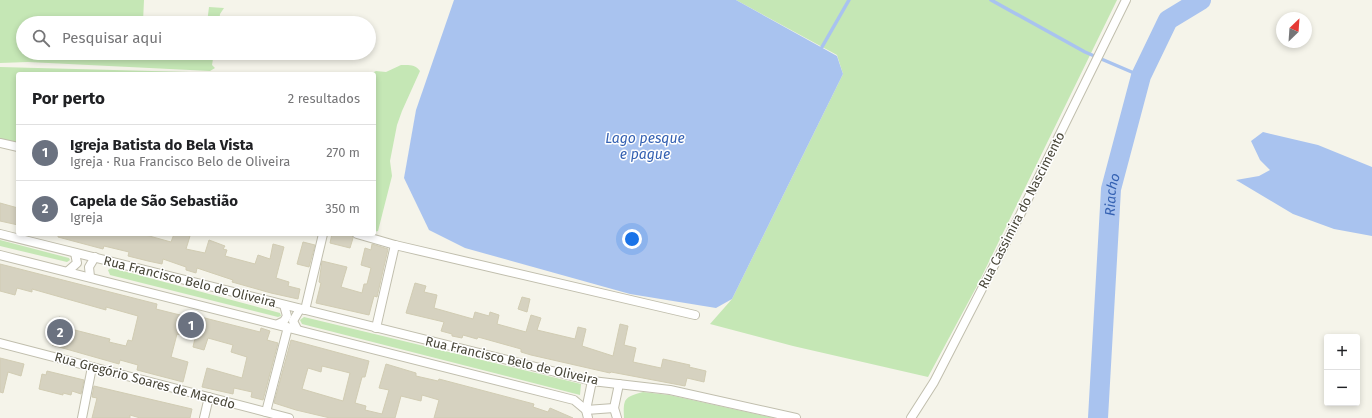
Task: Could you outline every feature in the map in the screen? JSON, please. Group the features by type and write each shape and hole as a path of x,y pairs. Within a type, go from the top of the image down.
{"street":[{"name":"Rua Cassimira do Nascimento","path":"911,418 919,408 934,382 1020,215 1126,0"},
{"path":"0,143 16,147"},
{"name":"Rua Francisco Belo de Oliveira","path":"0,234 592,381 670,390 796,418"},
{"path":"297,329 293,321 303,309 322,236"},
{"path":"364,236 395,245 695,315"},
{"path":"376,328 395,245"},
{"path":"68,271 77,263 75,253"},
{"name":"Rua Francisco Belo de Oliveira","path":"0,255 574,400 587,414"},
{"name":"Rua Francisco Belo de Oliveira","path":"90,277 88,267 95,257"},
{"name":"Rua Francisco Belo de Oliveira","path":"278,324 284,321 287,316 284,305"},
{"path":"266,412 288,327"},
{"name":"Rua Gregório Soares de Macedo","path":"0,343 289,418"},
{"path":"82,418 92,367"},
{"path":"592,381 587,414 614,408"},
{"path":"617,418 614,408 619,384"},
{"path":"204,418 209,397"}],"green space":[{"path":"0,0 144,0 143,16 16,16 16,60 213,60 212,65 215,68 210,71 28,62 0,63"},
{"path":"736,0 1117,0 978,284 928,377 793,346 710,324 732,299 843,74 837,55"},
{"path":"209,7 224,8 220,16 208,16"},
{"path":"401,65 414,66 420,71 397,125 390,161 392,176 378,231 376,232 376,72 374,72 376,71 386,72"},
{"path":"0,67 186,72 16,72 16,151 0,147"},
{"path":"0,240 69,258 70,260 67,262 0,246"},
{"path":"112,268 280,313 281,316 278,317 110,275 108,270"},
{"path":"304,317 581,384 580,395 302,324 300,320"},
{"path":"643,392 669,395 774,418 624,418 624,407 628,397"}],"water":[{"name":"Lago pesque e pague","path":"454,0 736,0 837,56 843,74 732,299 716,308 630,294 465,248 429,230 404,178 416,110"},
{"path":"1263,132 1318,145 1372,167 1372,236 1334,229 1293,214 1236,180 1259,176 1270,170 1260,160 1251,141"}],"building":[{"path":"0,203 16,207 16,225 0,221"},
{"path":"149,236 171,242 173,236 190,236 186,249 205,253 209,240 225,246 223,249 227,250 225,256 255,264 258,255 270,259 273,244 284,247 276,278 289,282 288,286 300,289 298,299 232,282 233,280 197,268 196,273 186,270 186,267 163,259 162,264 128,256 129,252 104,246 103,249 58,237"},
{"path":"332,236 352,236 353,238 350,248 330,243"},
{"path":"303,242 315,245 309,267 297,264"},
{"path":"372,244 388,249 377,297 374,296 369,315 316,303 321,283 319,282 322,261 347,267 341,287 362,293 364,284 367,284 371,268 361,265 365,248 371,250"},
{"path":"0,264 157,304 156,309 176,314 189,317 189,314 260,332 261,328 270,331 267,340 278,343 263,400 251,397 252,392 234,388 233,394 202,387 207,368 242,378 247,357 231,352 233,345 208,338 204,350 193,347 195,338 177,334 171,357 188,362 183,382 137,370 138,365 120,360 119,364 52,345 59,317 69,320 67,328 110,339 109,342 126,346 128,340 132,341 138,316 106,307 106,310 32,289 32,292 17,288 15,295 0,291"},
{"path":"415,283 426,286 424,292 437,295 434,308 473,319 475,312 489,316 490,312 499,315 497,324 526,332 531,315 541,318 537,330 575,339 578,327 586,329 582,346 613,356 620,324 628,326 624,345 636,348 633,362 661,368 663,359 690,365 689,367 706,371 704,382 687,378 685,386 610,373 531,355 521,352 521,349 478,337 477,339 463,335 462,338 452,336 452,334 441,331 444,322 406,313"},
{"path":"522,297 530,299 527,312 518,309"},
{"path":"291,340 369,361 365,377 362,377 355,403 366,406 365,410 382,414 389,390 379,388 386,364 416,373 416,376 438,381 439,379 534,404 533,407 548,412 550,408 573,418 434,418 439,400 422,395 421,401 401,396 395,418 330,418 274,403","holes":["322,366 350,373 343,401 302,389 308,368 321,372"]},
{"path":"0,358 24,364 21,376 8,372 3,393 0,392"},
{"path":"47,371 84,380 81,394 72,391 71,395 63,393 63,395 39,389 42,374 46,375"},
{"path":"94,386 192,409 190,418 140,418 130,415 130,418 92,418 97,398 92,397"}],"waterway":[{"path":"822,47 849,0"},
{"path":"991,0 1085,52 1141,76"},
{"name":"Riacho","path":"1098,418 1111,189 1141,76 1168,20 1201,0"}],"place":[{"name":"Igreja Batista do Bela Vista","path":"191,325"},
{"name":"Capela de São Sebastião","path":"60,332"}]}
